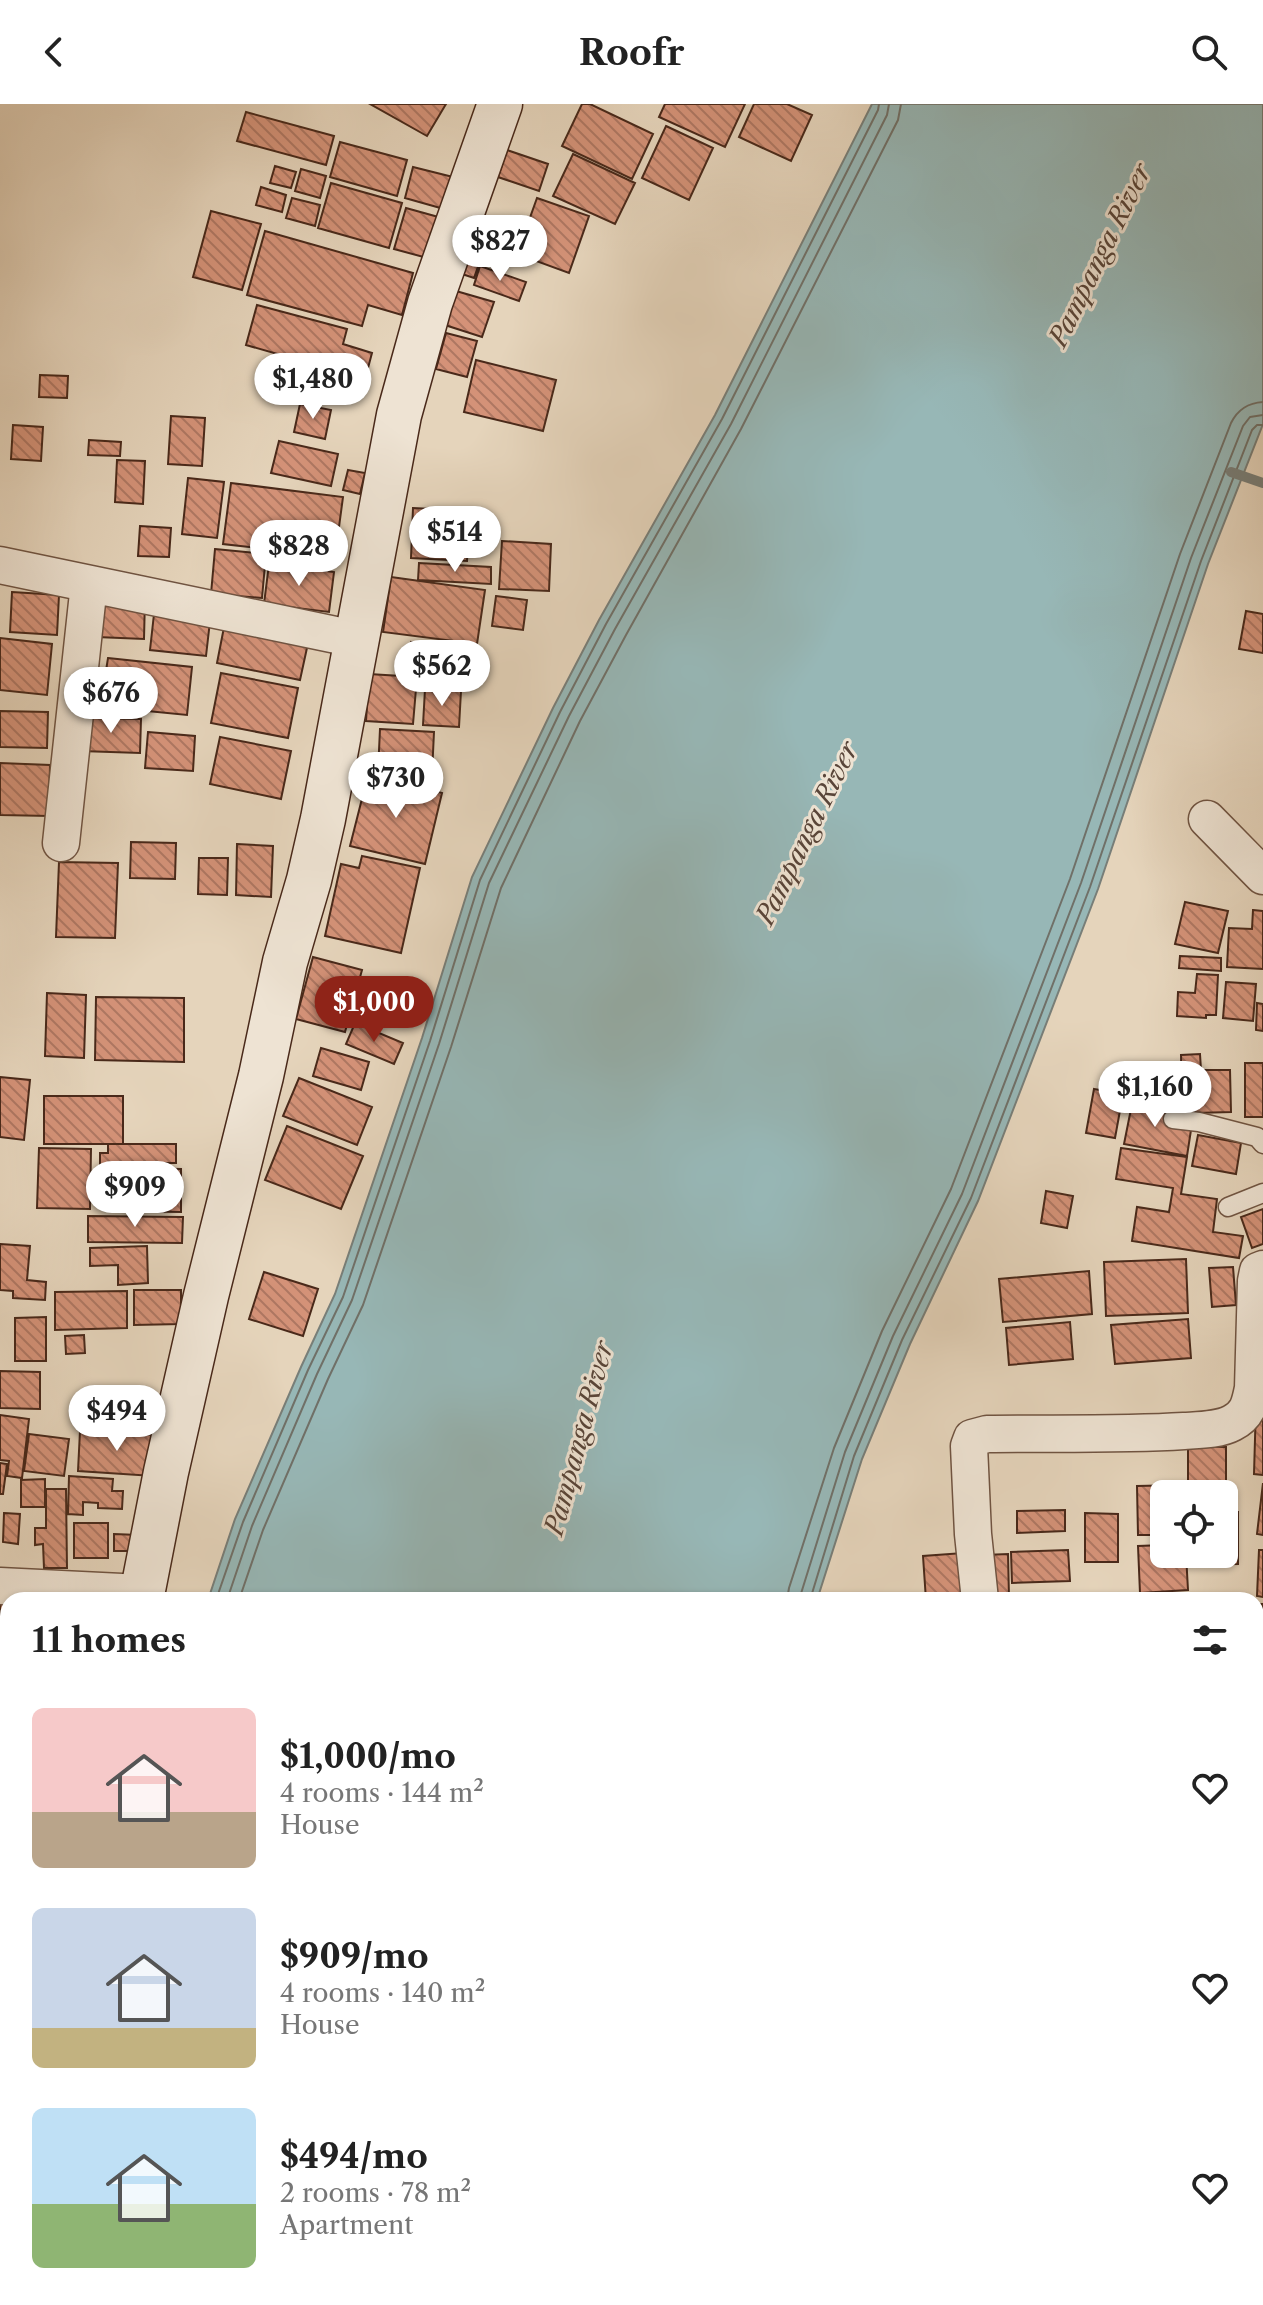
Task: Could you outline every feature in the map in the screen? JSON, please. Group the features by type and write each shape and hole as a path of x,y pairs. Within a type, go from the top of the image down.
{"main road":[{"path":"142,1592 206,1296 261,1076 285,962 319,834 399,415 430,303 500,104"}],"street":[{"path":"0,565 355,639"},
{"path":"61,843 89,584"},
{"path":"1207,819 1263,876"},
{"path":"979,1592 973,1534 970,1440 987,1434 1162,1432 1229,1425 1243,1415 1250,1404 1256,1281 1258,1271 1263,1269"},
{"path":"0,1586 77,1592"}],"lane":[{"path":"1173,1119 1199,1122 1257,1137 1263,1144"},
{"path":"1228,1207 1263,1193"}],"water":[{"name":"Pampanga River","path":"872,104 1263,104 1263,424 1208,564 1098,889 978,1201 910,1344 862,1459 820,1592 211,1592 235,1519 335,1294 422,1038 472,877 599,620 715,415"}],"building":[{"path":"370,104 446,104 427,136"},
{"path":"582,104 590,104 653,134 632,179 562,146"},
{"path":"665,104 745,104 725,147 659,117"},
{"path":"754,104 787,104 812,115 791,161 739,137"},
{"path":"246,112 334,136 326,165 237,141"},
{"path":"666,126 713,148 689,200 642,178"},
{"path":"340,142 407,160 397,196 330,177"},
{"path":"507,150 548,164 539,191 498,177"},
{"path":"573,154 635,183 615,224 553,196"},
{"path":"275,166 296,172 291,188 270,183"},
{"path":"413,167 461,179 451,211 405,198"},
{"path":"301,169 326,176 320,198 295,191"},
{"path":"331,183 402,203 389,248 318,228"},
{"path":"261,187 286,195 282,212 256,205"},
{"path":"292,198 320,205 315,226 286,218"},
{"path":"537,198 589,216 569,273 517,254"},
{"path":"406,208 442,218 431,259 394,249"},
{"path":"211,211 261,224 242,290 193,277"},
{"path":"461,229 488,238 474,278 447,269"},
{"path":"265,231 413,273 402,315 368,305 362,326 247,295"},
{"path":"480,266 526,282 519,301 474,285"},
{"path":"456,291 494,302 482,337 445,325"},
{"path":"257,305 347,329 343,344 372,353 364,383 329,373 330,369 246,345"},
{"path":"446,333 477,341 467,377 436,369"},
{"path":"476,360 556,380 543,431 464,412"},
{"path":"40,375 68,376 67,398 39,397"},
{"path":"300,404 331,410 325,439 294,432"},
{"path":"171,416 205,418 202,466 168,464"},
{"path":"13,425 43,427 41,461 11,459"},
{"path":"89,440 121,442 120,456 88,455"},
{"path":"279,441 338,454 331,486 271,473"},
{"path":"117,460 145,461 143,504 115,502"},
{"path":"348,470 365,473 360,494 343,490"},
{"path":"188,478 224,482 217,538 182,534"},
{"path":"231,483 343,497 335,557 223,544"},
{"path":"413,508 470,511 467,561 411,558"},
{"path":"140,526 171,528 169,557 138,556"},
{"path":"502,541 551,544 549,591 499,589"},
{"path":"215,549 266,554 262,598 211,594"},
{"path":"419,563 491,567 491,584 418,580"},
{"path":"269,564 334,572 329,612 264,604"},
{"path":"391,577 485,590 477,644 383,632"},
{"path":"12,592 59,595 57,635 10,632"},
{"path":"496,596 527,600 523,630 492,626"},
{"path":"98,597 145,598 144,639 97,637"},
{"path":"1246,611 1263,614 1263,653 1239,649"},
{"path":"154,614 210,621 206,656 150,650"},
{"path":"226,617 310,634 300,680 217,663"},
{"path":"0,638 52,644 47,695 0,690"},
{"path":"411,642 479,658 472,685 404,668"},
{"path":"108,658 192,667 187,715 87,705 90,675 105,677"},
{"path":"221,673 298,688 288,738 211,723"},
{"path":"369,674 417,677 413,724 366,721"},
{"path":"425,689 461,691 459,727 423,725"},
{"path":"0,711 48,712 47,748 0,747"},
{"path":"83,718 141,719 140,753 81,751"},
{"path":"380,729 434,732 432,774 378,772"},
{"path":"148,732 195,736 193,771 145,768"},
{"path":"220,737 291,751 281,799 210,784"},
{"path":"0,763 50,765 49,816 0,815"},
{"path":"368,775 442,793 425,864 350,846"},
{"path":"131,842 176,843 175,879 130,878"},
{"path":"237,844 273,846 271,897 236,895"},
{"path":"362,856 420,868 401,953 325,936 341,864 359,868"},
{"path":"199,858 228,858 227,895 198,894"},
{"path":"59,862 118,863 115,938 56,937"},
{"path":"1185,902 1228,911 1218,953 1175,944"},
{"path":"1253,910 1263,911 1263,969 1227,967 1229,928 1252,929"},
{"path":"1180,956 1221,958 1221,971 1179,968"},
{"path":"313,957 362,970 345,1032 296,1019"},
{"path":"1197,974 1218,975 1216,1015 1206,1015 1206,1018 1177,1016 1178,992 1195,993"},
{"path":"1226,982 1256,984 1253,1021 1223,1018"},
{"path":"47,993 86,995 84,1058 45,1056"},
{"path":"96,997 184,998 184,1062 95,1060"},
{"path":"1257,1003 1263,1004 1263,1031 1256,1030"},
{"path":"355,1023 403,1043 394,1064 346,1044"},
{"path":"321,1048 369,1062 361,1090 313,1076"},
{"path":"1200,1054 1201,1070 1230,1070 1231,1112 1195,1113 1195,1102 1182,1103 1181,1055"},
{"path":"1245,1063 1263,1063 1263,1117 1245,1117"},
{"path":"0,1077 30,1080 24,1140 0,1137"},
{"path":"299,1078 372,1107 357,1145 283,1116"},
{"path":"1094,1089 1123,1094 1115,1138 1086,1133"},
{"path":"44,1096 123,1096 123,1144 44,1144"},
{"path":"1133,1099 1171,1106 1167,1126 1191,1130 1187,1156 1124,1144"},
{"path":"287,1126 363,1156 341,1209 265,1180"},
{"path":"1198,1135 1241,1143 1236,1174 1192,1166"},
{"path":"108,1144 176,1144 176,1163 110,1163 110,1189 100,1189 100,1153 108,1153"},
{"path":"39,1148 91,1149 90,1209 37,1208"},
{"path":"1121,1148 1187,1157 1181,1194 1217,1199 1213,1232 1243,1236 1239,1258 1132,1241 1137,1207 1169,1212 1173,1188 1116,1179"},
{"path":"113,1168 181,1169 181,1212 112,1211"},
{"path":"1046,1191 1073,1196 1067,1228 1041,1223"},
{"path":"1263,1209 1263,1244 1252,1248 1241,1217"},
{"path":"88,1216 183,1217 182,1243 88,1242"},
{"path":"0,1244 30,1246 27,1280 46,1282 45,1300 13,1298 13,1291 0,1290"},
{"path":"147,1246 148,1283 118,1285 118,1265 90,1266 90,1248"},
{"path":"1186,1259 1188,1313 1106,1316 1104,1262"},
{"path":"1233,1267 1236,1305 1212,1307 1209,1268"},
{"path":"1089,1271 1092,1314 1003,1322 999,1279"},
{"path":"264,1272 318,1289 303,1336 249,1319"},
{"path":"134,1290 181,1290 181,1324 134,1325"},
{"path":"127,1291 127,1328 55,1330 55,1292"},
{"path":"46,1317 46,1361 15,1361 15,1318"},
{"path":"1188,1319 1191,1358 1115,1364 1111,1325"},
{"path":"1070,1322 1073,1359 1009,1365 1006,1328"},
{"path":"84,1335 85,1353 66,1354 65,1336"},
{"path":"0,1371 40,1372 40,1409 0,1408"},
{"path":"1256,1404 1263,1405 1263,1475 1254,1474"},
{"path":"0,1415 29,1419 22,1478 7,1476 9,1461 0,1460"},
{"path":"80,1431 156,1435 153,1476 78,1471"},
{"path":"29,1434 69,1439 64,1476 24,1471"},
{"path":"1188,1446 1226,1447 1226,1480 1188,1480"},
{"path":"0,1463 7,1464 3,1494 0,1494"},
{"path":"69,1476 113,1479 112,1491 123,1491 122,1509 98,1508 98,1503 83,1502 83,1515 68,1514"},
{"path":"45,1479 45,1507 21,1507 21,1480"},
{"path":"1263,1483 1263,1535 1257,1534"},
{"path":"1137,1486 1150,1486 1150,1535 1138,1535"},
{"path":"46,1489 66,1489 67,1568 44,1568 43,1544 35,1545 35,1528 46,1528"},
{"path":"1065,1510 1065,1531 1017,1533 1017,1511"},
{"path":"4,1513 20,1514 18,1544 3,1542"},
{"path":"1085,1513 1118,1514 1118,1562 1085,1562"},
{"path":"74,1523 108,1523 108,1558 74,1558"},
{"path":"114,1534 138,1535 138,1551 114,1551"},
{"path":"1138,1546 1150,1546 1150,1568 1187,1568 1188,1590 1140,1592"},
{"path":"1068,1550 1070,1581 1012,1583 1011,1552"},
{"path":"1259,1550 1263,1550 1263,1592 1257,1592"},
{"path":"963,1553 965,1592 925,1592 923,1556"},
{"path":"1008,1554 1009,1592 984,1592 984,1555"}],"waterway":[{"path":"1231,472 1263,483"}]}
